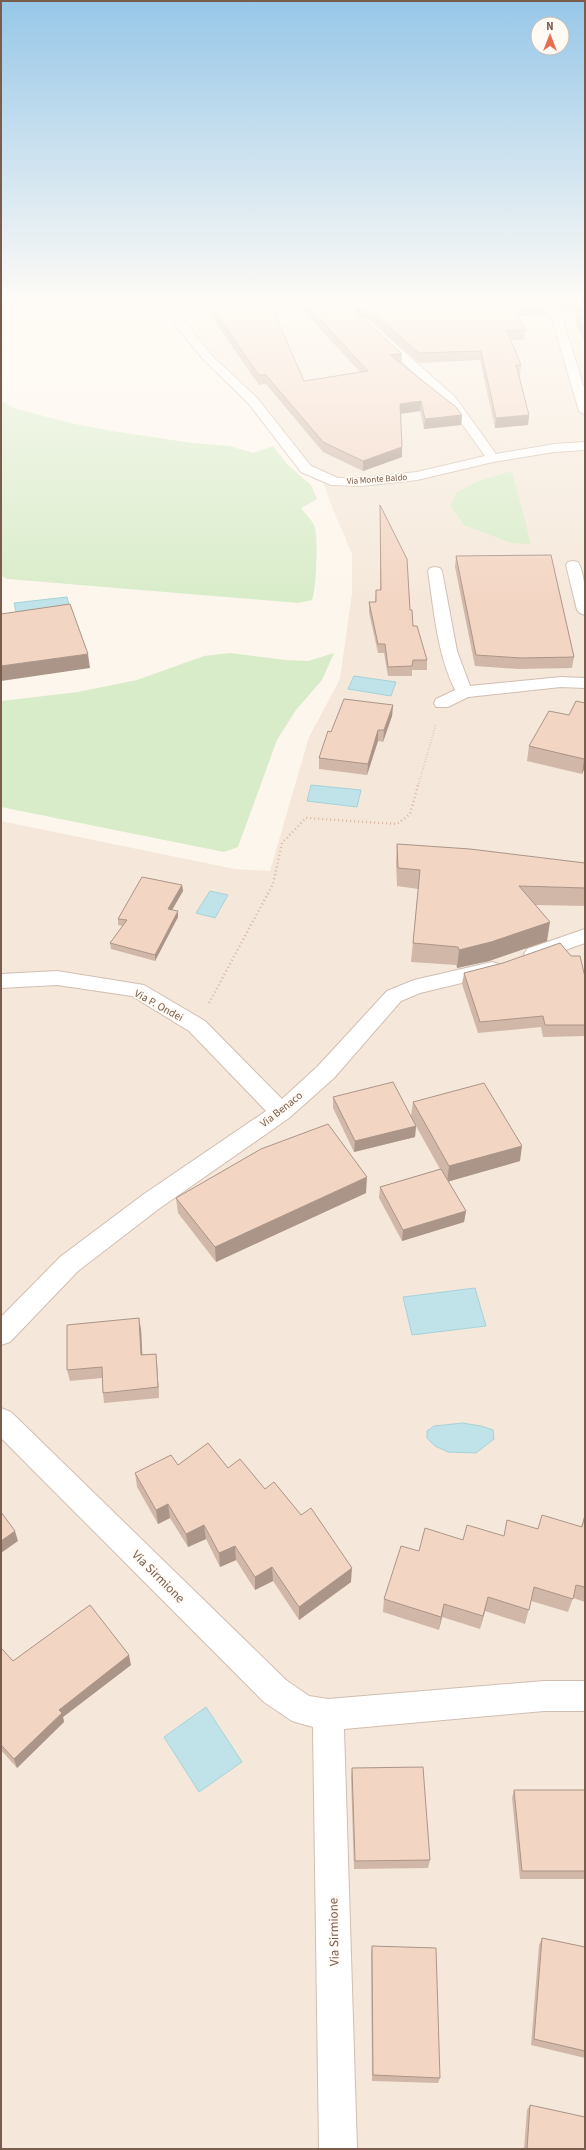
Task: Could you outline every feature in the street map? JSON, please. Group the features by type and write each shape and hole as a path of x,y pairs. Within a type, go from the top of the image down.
{"street":[{"name":"Via Monte Baldo","path":"253,401 306,469 336,482 361,482 417,476 493,458 554,448 585,446"},
{"path":"452,401 493,458"},
{"path":"582,401 585,411"},
{"path":"573,566 585,610"},
{"path":"435,571 442,614 458,682 464,692"},
{"path":"442,703 464,692 561,682 585,683"},
{"name":"Via Benaco","path":"1,1334 69,1264 152,1201 281,1112 326,1072 394,996 414,987 512,962 585,936"},
{"name":"Via P. Ondei","path":"1,981 57,978 137,990 197,1026 281,1112"},
{"name":"Via Sirmione","path":"1,1420 275,1691 303,1710 328,1715 544,1696 585,1696"},
{"name":"Via Sirmione","path":"328,1715 338,2149"}],"path":[{"path":"197,1026 273,884 282,843 306,818 398,824 410,814 442,703"}],"shaded area":[{"path":"585,401 585,2149 1,2149 1,821 235,869 270,871 309,737 340,679 352,593 352,554 330,502 323,481 300,470 250,402"}],"green space":[{"path":"1,401 14,408 70,423 112,431 192,443 230,446 253,453 273,446 286,463 311,485 317,499 301,508 310,518 316,530 315,586 312,600 298,603 8,579 1,576"},
{"path":"512,471 531,544 511,543 464,525 450,505 457,492 479,481"},
{"path":"230,653 285,660 308,661 334,653 322,680 296,710 277,740 238,847 224,852 1,807 1,701 78,692 137,680 204,656"}],"water":[{"path":"67,597 70,610 17,616 14,603"},
{"path":"354,676 396,682 391,696 348,689"},
{"path":"311,785 361,790 357,807 307,801"},
{"path":"210,891 228,895 215,918 196,913"},
{"path":"475,1288 486,1326 412,1335 403,1297"},
{"path":"463,1423 493,1430 494,1439 476,1453 448,1452 435,1446 427,1438 427,1431 434,1426"},
{"path":"206,1707 242,1762 199,1792 164,1737"}],"building":[{"path":"288,401 419,401 400,404 402,447 363,461 323,442"},
{"path":"421,401 449,401 456,407 462,415 425,419"},
{"path":"492,401 525,401 529,415 496,418"},
{"path":"380,505 407,559 410,610 412,610 413,626 417,626 427,660 413,660 412,666 388,667 385,644 378,644 369,602 376,602 376,590 381,590"},
{"path":"551,555 574,657 521,658 476,655 456,556"},
{"path":"70,604 88,654 1,666 1,614"},
{"path":"344,699 393,705 384,730 378,730 368,764 319,758 328,731 331,732"},
{"path":"576,701 585,703 584,759 529,746 549,711 569,715"},
{"path":"397,844 470,849 585,863 585,888 519,886 550,922 491,942 459,950 458,947 413,943 420,870 398,868"},
{"path":"142,877 182,885 168,909 178,911 155,955 110,943 127,920 118,919"},
{"path":"560,943 571,956 580,956 585,977 585,1025 545,1025 543,1016 480,1022 464,973 503,963"},
{"path":"393,1082 416,1126 355,1141 333,1097"},
{"path":"484,1083 522,1146 449,1166 413,1102"},
{"path":"328,1124 367,1177 215,1247 176,1198 261,1149"},
{"path":"441,1169 466,1211 403,1230 380,1187"},
{"path":"139,1318 141,1355 156,1354 158,1387 103,1393 102,1367 67,1370 67,1325"},
{"path":"208,1443 228,1468 240,1459 265,1489 274,1482 301,1515 311,1508 352,1568 299,1607 272,1567 255,1577 235,1546 219,1553 204,1525 186,1534 168,1504 156,1510 135,1473 171,1455 178,1465"},
{"path":"1,1512 15,1531 1,1541"},
{"path":"542,1515 582,1527 585,1515 585,1587 576,1585 573,1599 534,1587 529,1610 488,1597 483,1616 444,1604 441,1617 384,1599 401,1546 419,1551 425,1528 463,1540 467,1525 504,1536 507,1520 538,1529"},
{"path":"90,1605 129,1655 59,1710 62,1713 14,1759 1,1745 1,1650 2,1649 13,1661"},
{"path":"423,1767 430,1860 355,1861 352,1768"},
{"path":"514,1790 585,1790 585,1871 522,1871"},
{"path":"542,1938 585,1947 585,2051 534,2039"},
{"path":"372,1946 436,1948 440,2078 373,2075"},
{"path":"530,2105 585,2117 585,2149 527,2149"}]}
